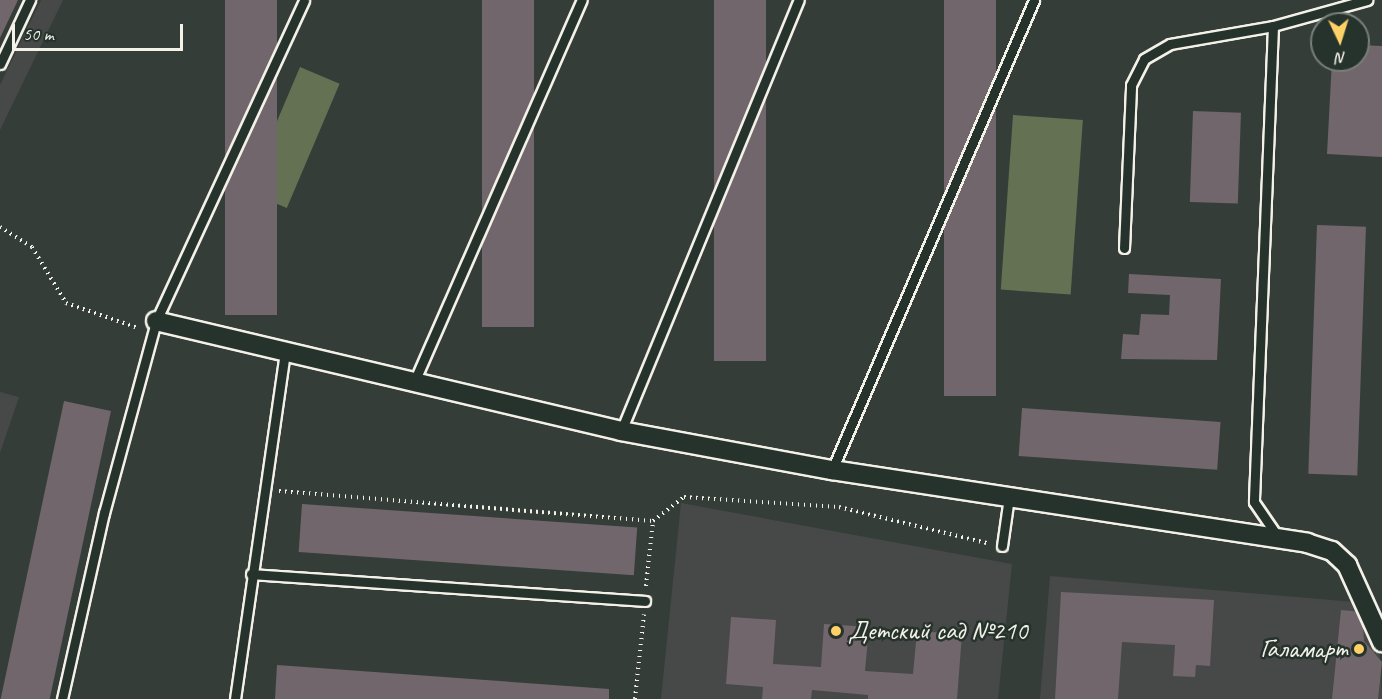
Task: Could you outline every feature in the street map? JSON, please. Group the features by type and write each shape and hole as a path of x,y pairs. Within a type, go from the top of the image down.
{"street":[{"path":"154,327 285,352 621,431 832,470 1278,537 1332,551 1347,565 1382,642"}],"lane":[{"path":"0,64 30,0"},
{"path":"63,699 104,513 154,327 304,0"},
{"path":"414,382 582,0"},
{"path":"621,431 799,0"},
{"path":"832,470 1034,0"},
{"path":"1124,248 1131,85 1144,59 1170,44 1273,26 1344,1 1367,0"},
{"path":"1273,26 1254,502 1278,537"},
{"path":"235,699 251,573 285,352"},
{"path":"1002,546 1009,497"},
{"path":"251,573 645,601"}],"path":[{"path":"0,227 32,247 66,303 154,327"},
{"path":"264,490 653,521 684,497 839,507 1002,546"}],"shaded area":[{"path":"41,0 63,0 0,130 0,85"},
{"path":"0,392 19,397 0,453"},
{"name":"Детский сад №210","path":"681,503 1012,564 998,699 661,699"},
{"path":"1050,576 1377,604 1382,699 1040,699"}],"green space":[{"path":"300,67 340,84 287,208 247,191"},
{"path":"1013,115 1083,120 1071,294 1001,290"}],"building":[{"path":"0,0 18,0 0,38"},
{"path":"225,0 277,0 277,315 225,315"},
{"path":"482,0 534,0 534,327 482,327"},
{"path":"714,0 766,0 766,361 714,361"},
{"path":"944,0 996,0 996,396 944,396"},
{"path":"1370,46 1382,46 1382,157 1327,154 1331,72 1370,72"},
{"path":"1193,111 1241,113 1238,204 1190,202"},
{"path":"1317,225 1366,227 1357,476 1308,474"},
{"path":"1129,274 1221,279 1217,360 1121,359 1123,334 1139,335 1141,314 1169,315 1170,295 1128,293"},
{"path":"64,401 111,411 50,699 1,699"},
{"path":"1022,408 1221,422 1217,470 1019,456"},
{"path":"302,504 637,527 634,575 299,552"},
{"path":"1061,592 1214,600 1210,666 1196,665 1195,677 1173,676 1175,645 1122,642 1118,699 1055,699"},
{"path":"1341,610 1362,612 1364,641 1382,662 1378,699 1332,699"},
{"path":"731,617 776,620 773,664 821,667 824,624 869,627 865,671 913,674 917,631 962,634 957,699 868,699 868,695 812,690 811,699 762,699 763,687 726,684"},
{"path":"277,665 609,689 609,699 275,699"}],"place":[{"name":"Детский сад №210","path":"836,631"},
{"name":"Галамарт","path":"1359,649"}]}
